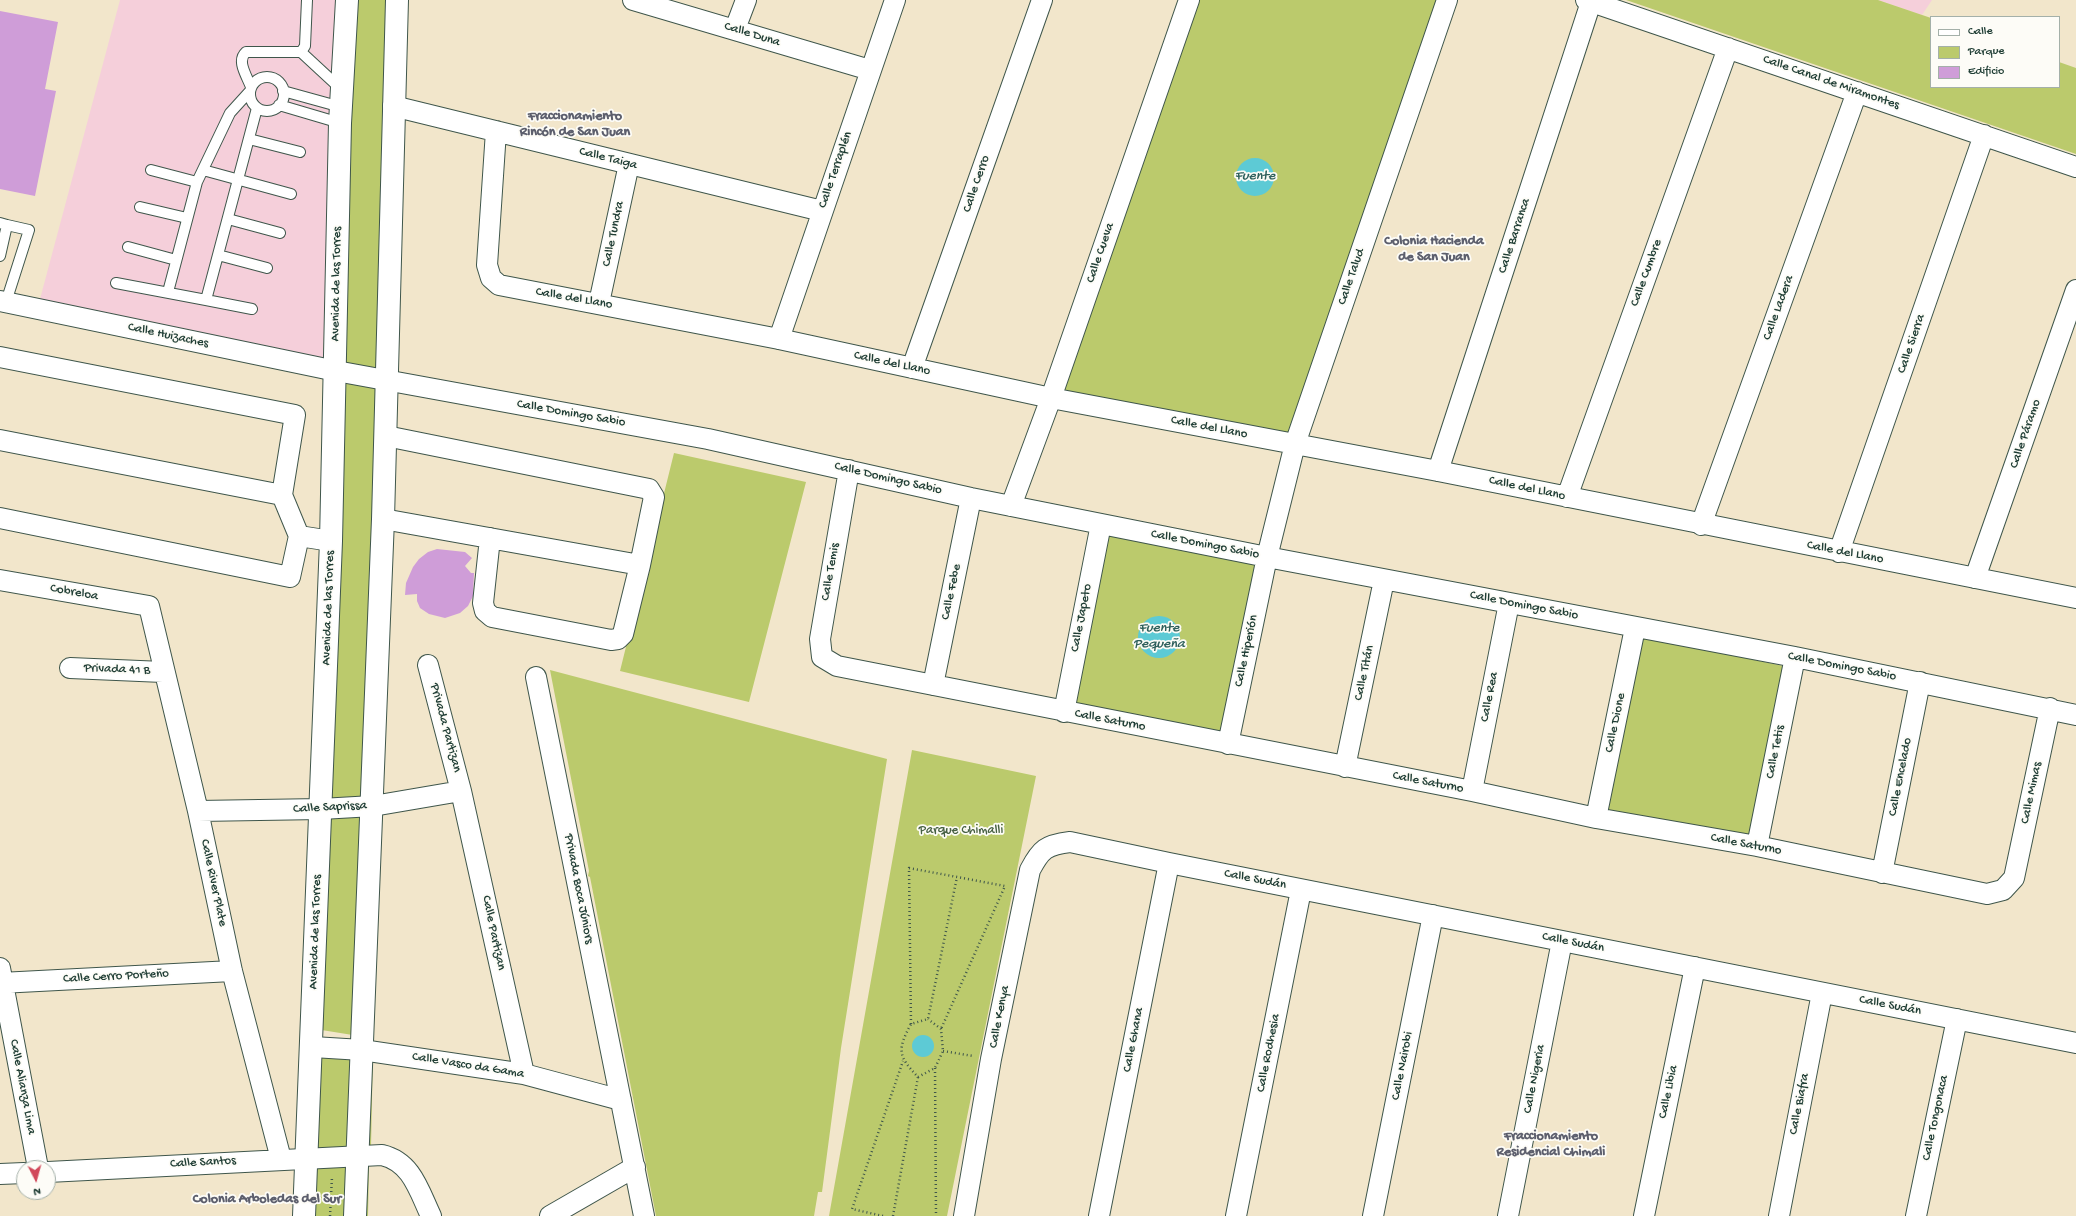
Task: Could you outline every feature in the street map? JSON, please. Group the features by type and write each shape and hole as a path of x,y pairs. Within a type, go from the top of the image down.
{"street":[{"name":"Avenida de las Torres","path":"304,1216 313,1047 331,541 341,106 347,0"},
{"path":"355,1216 373,806 386,436 393,106 397,0"},
{"name":"Calle Duna","path":"633,0 870,70"},
{"path":"735,29 746,0"},
{"name":"Calle Terraplén","path":"779,340 895,0"},
{"name":"Calle Cerro","path":"912,368 1042,0"},
{"name":"Calle Cueva","path":"1011,506 1051,398 1189,0"},
{"name":"Calle Talud","path":"1266,558 1295,444 1447,0"},
{"name":"Calle Canal de Miramontes","path":"1589,1 2076,167"},
{"name":"Calle Barranca","path":"1438,471 1589,1"},
{"name":"Calle Cumbre","path":"1567,497 1728,48"},
{"name":"Calle Ladera","path":"1702,525 1857,92"},
{"name":"Calle Taiga","path":"393,106 822,212"},
{"name":"Calle del Llano","path":"496,132 487,265 491,278 499,285 599,303 1051,398 1438,471 1702,525 2076,598"},
{"name":"Calle Sierra","path":"1839,552 1984,135"},
{"name":"Calle Tundra","path":"599,303 629,164"},
{"name":"Calle Páramo","path":"1975,578 2076,290"},
{"name":"Calle Huizaches","path":"3,302 336,371"},
{"path":"0,357 295,415 282,495 299,536 290,577 0,518"},
{"name":"Calle Domingo Sabio","path":"336,371 708,440 971,498 1266,558 1795,657 2050,708 2076,715"},
{"path":"386,436 649,489 654,497 640,565 623,634 618,639 611,640 492,617 485,611 483,603 490,538"},
{"path":"0,440 282,495"},
{"name":"Calle Temis","path":"837,666 822,657 820,639 848,470"},
{"name":"Calle Febe","path":"933,685 971,498"},
{"path":"383,519 640,565"},
{"name":"Calle Japeto","path":"1064,712 1101,524"},
{"path":"299,536 331,541"},
{"name":"Calle Hiperión","path":"1228,744 1266,558"},
{"name":"Cobreloa","path":"0,580 149,606"},
{"name":"Calle Titán","path":"1345,767 1384,580"},
{"name":"Calle Rea","path":"1472,791 1509,603"},
{"name":"Calle River Plate","path":"149,606 163,672 198,811 232,971 281,1159"},
{"name":"Calle Dione","path":"1596,818 1636,628"},
{"name":"Calle Tetis","path":"1757,846 1795,657"},
{"name":"Privada Partizan","path":"428,665 461,792"},
{"name":"Calle Saturno","path":"837,666 1064,712 1472,791 1596,818 1757,846 1987,894 2003,890 2014,878"},
{"name":"Privada 41 B","path":"70,668 163,672"},
{"name":"Privada Boca Júniors","path":"536,677 644,1216"},
{"name":"Calle Encelado","path":"1882,873 1920,682"},
{"name":"Calle Mimas","path":"2014,878 2050,708"},
{"name":"Calle Saprissa","path":"198,811 321,809 373,806 461,792"},
{"name":"Calle Partizan","path":"461,792 524,1074"},
{"name":"Calle Sudán","path":"1070,842 1169,864 2076,1043"},
{"name":"Calle Kenya","path":"964,1216 991,1059 1030,870 1036,857 1045,848 1070,842"},
{"name":"Calle Ghana","path":"1098,1216 1169,864"},
{"name":"Calle Rodhesia","path":"1236,1216 1301,890"},
{"name":"Calle Nairobi","path":"1373,1216 1433,915"},
{"name":"Calle Nigeria","path":"1508,1216 1562,941"},
{"name":"Calle Libia","path":"1644,1216 1695,967"},
{"name":"Calle Cerro Porteño","path":"1,978 232,971"},
{"name":"Calle Alianza Lima","path":"1,978 36,1160"},
{"name":"Calle Biafra","path":"1779,1216 1822,993"},
{"name":"Calle Tongonaca","path":"1916,1216 1957,1019"},
{"name":"Calle Vasco da Gama","path":"313,1047 362,1050 524,1074 621,1100"},
{"name":"Calle Santos","path":"56,1172 382,1155 396,1160 412,1175 431,1216"},
{"path":"550,1216 635,1168"},
{"path":"0,1174 16,1173"}],"lane":[{"path":"302,52 305,46 307,0"},
{"path":"302,52 246,52 242,56 241,61 251,89 251,100 257,108 266,110 279,105 341,106"},
{"path":"302,52 341,106"},
{"path":"168,292 197,182 230,113 258,80 271,78 279,83 283,91 283,96 279,105"},
{"path":"283,91 341,106"},
{"path":"206,300 257,108"},
{"path":"249,139 300,152"},
{"path":"151,170 197,182"},
{"path":"203,170 291,194"},
{"path":"140,207 187,218"},
{"path":"228,219 280,232"},
{"path":"0,256 3,224 30,230 3,302"},
{"path":"128,247 176,260"},
{"path":"218,255 267,268"},
{"path":"116,283 252,309"}],"path":[{"path":"883,1216 852,1209 903,1061 901,1042 911,1024 909,868 1005,886 941,1029 944,1050 935,1068 936,1216"},
{"path":"928,1018 957,877"},
{"path":"911,1024 928,1018"},
{"path":"928,1018 941,1029"},
{"path":"944,1050 991,1059"},
{"path":"903,1061 918,1077"},
{"path":"918,1077 935,1068"},
{"path":"893,1216 918,1077"},
{"path":"330,1216 333,1158"}],"shaded area":[{"path":"120,0 340,0 323,358 40,299"},
{"path":"1878,0 1932,0 1922,15"}],"green space":[{"path":"352,0 392,0 379,370 341,362"},
{"path":"1196,0 1442,0 1289,437 1059,397"},
{"path":"1626,0 1878,0 1930,18 1930,88 2060,88 2060,62 2076,68 2076,154"},
{"path":"337,377 385,386 376,800 313,803"},
{"path":"674,453 806,482 749,702 620,671"},
{"path":"1105,529 1264,559 1227,742 1065,711"},
{"path":"1640,636 1788,667 1750,848 1600,817"},
{"path":"550,670 887,759 841,1048 822,1192 818,1192 814,1216 656,1216 590,877 588,876 589,871"},
{"name":"Parque Chimalli","path":"912,750 1036,776 947,1216 829,1216"},
{"path":"375,809 365,1037 303,1027 314,813"},
{"path":"303,1038 373,1048 371,1147 299,1151"},
{"path":"369,1164 368,1216 296,1216 299,1168"}],"water":[{"name":"Fuente","path":"1251,158 1259,158 1269,163 1273,170 1273,184 1269,191 1259,196 1251,196 1241,191 1239,188 1236,181 1236,173 1241,163 1244,161"},
{"name":"Fuente Pequeña","path":"1159,616 1174,622 1180,637 1174,652 1159,658 1144,652 1138,637 1144,622"},
{"path":"923,1035 931,1038 934,1046 931,1054 923,1057 915,1054 912,1046 915,1038"}],"building":[{"path":"0,11 58,22 45,89 56,91 35,196 0,189"},
{"path":"437,549 465,552 472,558 465,566 471,573 474,573 473,596 468,606 460,613 445,618 429,614 420,608 417,601 417,594 405,595 406,583 413,567 419,559 428,552"}],"district":[{"name":"Fraccionamiento Rincón de San Juan","path":"575,126"},
{"name":"Colonia Hacienda de San Juan","path":"1434,250"},
{"name":"Fraccionamiento Residencial Chimali","path":"1551,1146"},
{"name":"Colonia Arboledas del Sur","path":"267,1200"}]}
